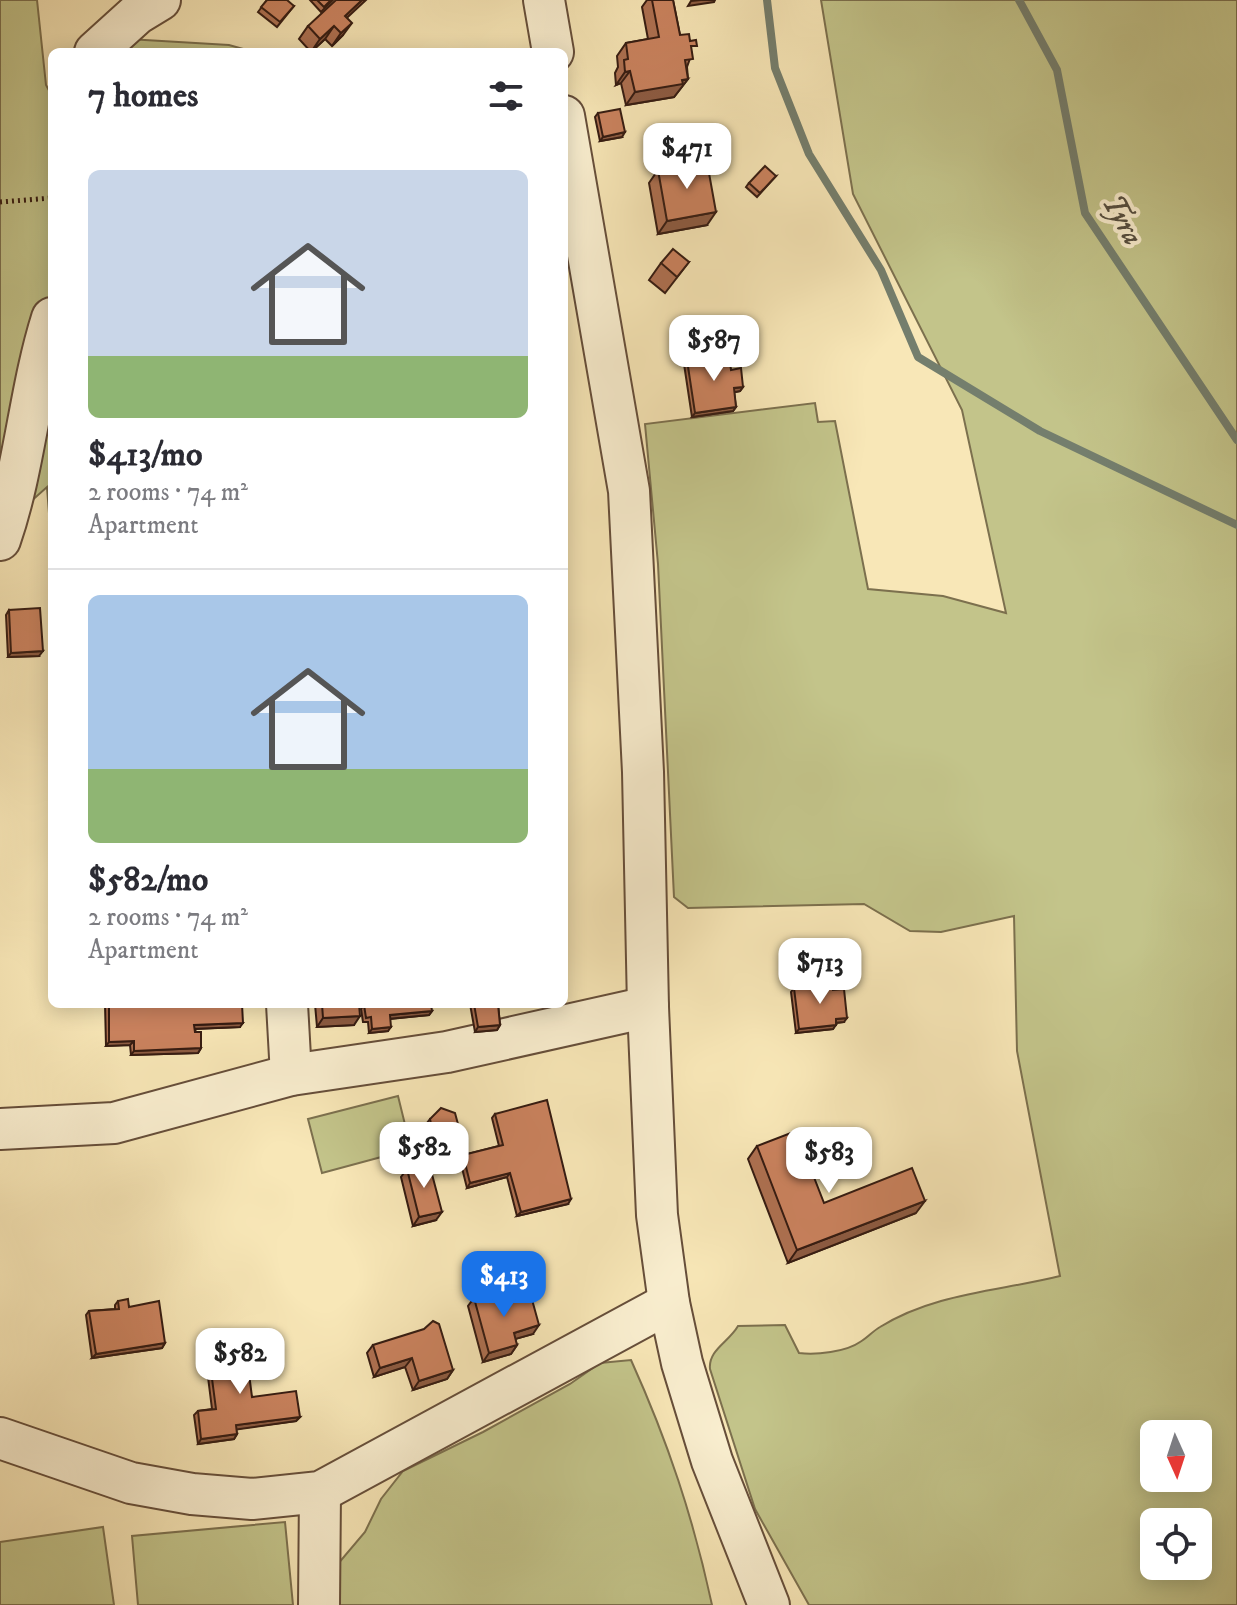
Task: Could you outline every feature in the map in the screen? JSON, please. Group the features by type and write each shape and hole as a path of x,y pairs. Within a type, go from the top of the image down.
{"street":[{"path":"99,48 137,14 160,0"},
{"path":"544,0 552,48"},
{"path":"568,139 629,491 643,772 648,1007 657,1215 669,1303 682,1363 712,1461 769,1605"},
{"path":"0,540 15,495 29,404 48,333"},
{"path":"0,1129 114,1123 291,1075 447,1052 648,1007"},
{"path":"287,1008 291,1075"},
{"path":"0,1438 131,1483 192,1494 252,1499 320,1492 669,1303"},
{"path":"319,1605 320,1492"}],"path":[{"path":"0,202 48,198"}],"green space":[{"path":"0,0 37,0 48,89 48,500 47,487 0,529"},
{"path":"821,0 1237,0 1237,1605 809,1605 755,1509 710,1369 712,1357 738,1326 785,1325 799,1353 831,1352 854,1345 880,1327 922,1307 968,1294 1060,1276 1017,1051 1014,916 941,932 910,931 864,904 688,908 674,897 658,564 645,424 815,403 818,422 835,421 868,589 943,596 1006,613 962,410 853,194"},
{"path":"128,39 240,48 118,48"},
{"path":"398,1096 411,1149 322,1173 308,1119"},
{"path":"631,1360 678,1480 712,1605 324,1605 337,1565 365,1532 381,1499 403,1471 483,1432 570,1384 600,1363"},
{"path":"285,1522 293,1605 138,1605 132,1536"},
{"path":"103,1527 114,1605 0,1605 0,1542"}],"building":[{"path":"267,0 287,0 294,6 280,22 261,7"},
{"path":"317,0 331,0 324,7"},
{"path":"336,0 362,0 345,16 352,23 341,33 334,26 320,39 308,26"},
{"path":"652,0 673,0 680,35 689,34 690,41 696,40 697,46 691,46 693,59 685,60 688,79 682,80 683,84 635,92 630,71 625,72 624,60 628,59 626,43 659,37"},
{"path":"620,109 625,132 603,137 598,113"},
{"path":"707,162 716,212 667,221 658,170"},
{"path":"765,166 776,176 760,193 749,183"},
{"path":"673,249 689,262 677,277 661,263"},
{"path":"729,354 731,370 741,368 743,387 734,388 736,407 695,413 687,360"},
{"path":"40,608 43,651 11,653 9,610"},
{"path":"832,982 833,990 844,989 847,1018 836,1019 836,1025 799,1029 794,988"},
{"path":"109,1008 242,1008 243,1023 194,1025 195,1032 201,1032 201,1048 134,1051 134,1041 109,1042"},
{"path":"322,1008 359,1008 360,1016 323,1018"},
{"path":"364,1008 432,1008 432,1011 390,1015 391,1027 372,1029 371,1017 366,1018"},
{"path":"475,1008 498,1008 500,1025 478,1027"},
{"path":"547,1100 571,1199 521,1212 510,1173 470,1183 463,1155 503,1145 495,1114"},
{"path":"441,1108 455,1113 459,1128 448,1139 433,1134 430,1119"},
{"path":"796,1131 824,1203 912,1168 925,1201 797,1250 757,1146"},
{"path":"429,1163 442,1212 419,1217 407,1169"},
{"path":"502,1290 505,1303 531,1296 539,1325 514,1333 517,1345 489,1353 474,1298"},
{"path":"128,1299 129,1307 159,1301 165,1343 96,1354 89,1311 119,1309 118,1301"},
{"path":"433,1321 439,1324 453,1370 419,1381 412,1358 380,1368 373,1345 424,1329"},
{"path":"245,1343 252,1397 296,1391 300,1417 236,1425 237,1434 201,1439 198,1411 216,1409 208,1348"}],"waterway":[{"path":"767,0 775,68 809,154 881,270 918,357 1040,431 1237,525"},
{"name":"Tyra","path":"1019,0 1057,70 1085,213 1237,440"}]}
